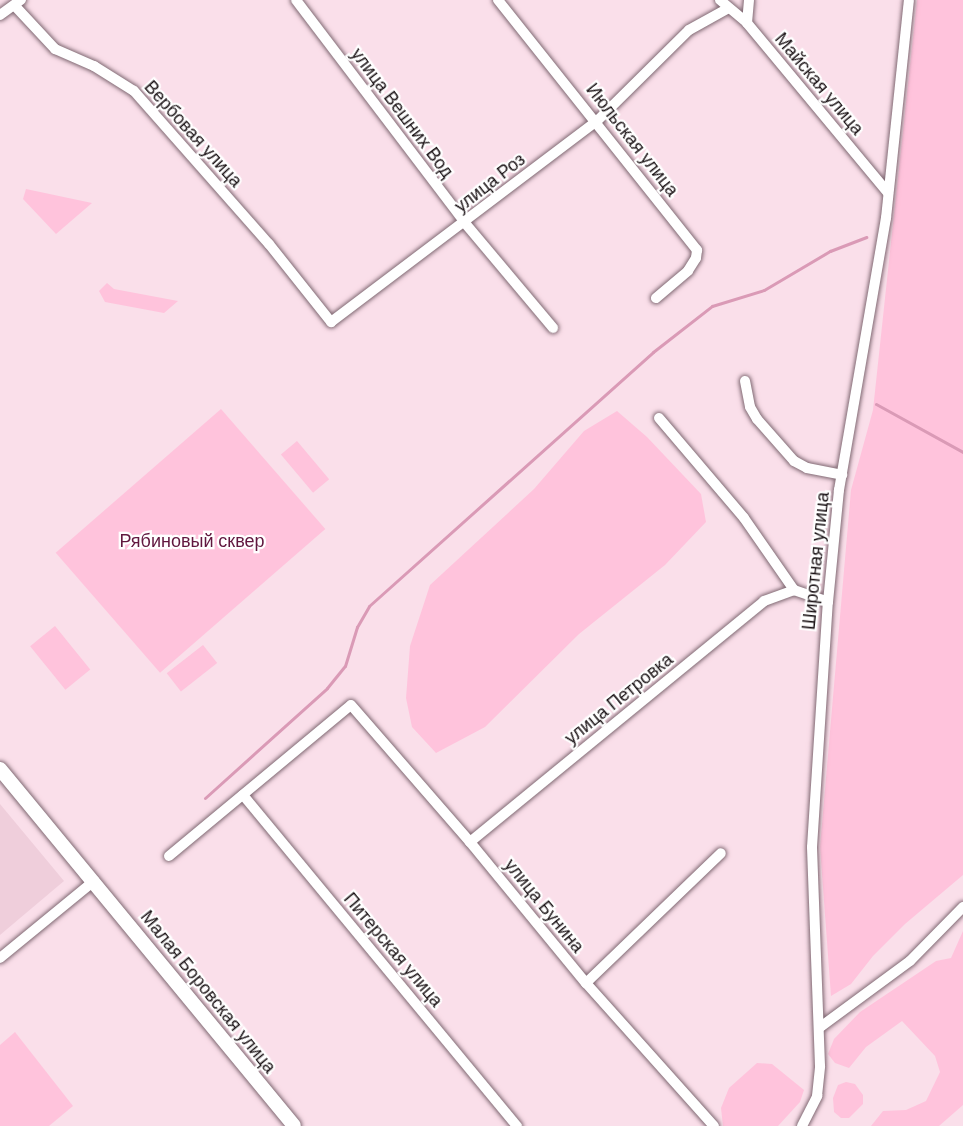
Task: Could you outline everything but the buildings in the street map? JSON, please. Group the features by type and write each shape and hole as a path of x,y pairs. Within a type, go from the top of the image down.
{"street":[{"name":"улица Вешних Вод","path":"296,0 465,223 553,328"},
{"name":"Июльская улица","path":"498,0 597,121 697,250 696,258 688,271 656,298"},
{"path":"747,23 749,0"},
{"name":"Широтная улица","path":"802,1126 817,1096 820,1066 812,847 828,602 842,475 877,281 909,0"},
{"path":"0,15 18,3"},
{"name":"Вербовая улица","path":"18,3 55,49 94,66 134,91 278,256"},
{"name":"улица Роз","path":"278,256 331,322 597,121 689,30 724,4"},
{"name":"Майская улица","path":"724,4 747,23 888,193"},
{"path":"745,381 750,407 757,420 794,461 807,468 842,475"},
{"path":"659,418 744,519 794,590 828,602"},
{"name":"улица Петровка","path":"470,842 764,601 794,590"},
{"name":"улица Бунина","path":"243,795 351,705 470,842 586,983 714,1126"},
{"name":"Малая Боровская улица","path":"0,769 294,1126"},
{"path":"170,856 243,795"},
{"name":"Питерская улица","path":"243,795 517,1126"},
{"path":"586,983 721,854"},
{"path":"0,958 94,881"},
{"path":"819,1028 910,961 963,907"}],"shaded area":[{"path":"0,804 64,881 0,935"}],"green space":[{"path":"917,0 963,0 963,875 905,924 873,956 851,984 831,996 820,847 851,490 873,410"},
{"path":"26,189 92,203 56,234 23,199"},
{"path":"107,283 114,289 178,301 164,313 105,302 99,291"},
{"name":"Рябиновый сквер","path":"221,409 325,529 160,673 56,553"},
{"path":"617,411 647,437 701,494 706,522 665,565 579,634 485,727 436,753 412,727 406,698 410,646 430,585 534,489 584,431"},
{"path":"297,441 329,479 313,493 281,454"},
{"path":"55,626 90,670 65,690 30,646"},
{"path":"203,645 217,663 181,691 167,673"},
{"path":"963,931 963,1105 939,1126 871,1126 883,1111 906,1110 926,1101 940,1072 935,1056 902,1021 866,1047 849,1068 835,1063 828,1054 834,1039 860,1012 936,961 951,958"},
{"path":"15,1032 73,1106 49,1126 0,1126 0,1045"},
{"path":"757,1063 772,1064 804,1090 800,1102 778,1126 723,1126 721,1108 729,1088"},
{"path":"846,1082 855,1084 863,1095 863,1104 849,1118 841,1118 834,1112 833,1098 838,1085"}],"waterway":[{"path":"205,798 327,688 345,666 357,627 369,606 653,352 712,306 764,290 830,251 866,237"},
{"path":"876,404 963,452"}]}
